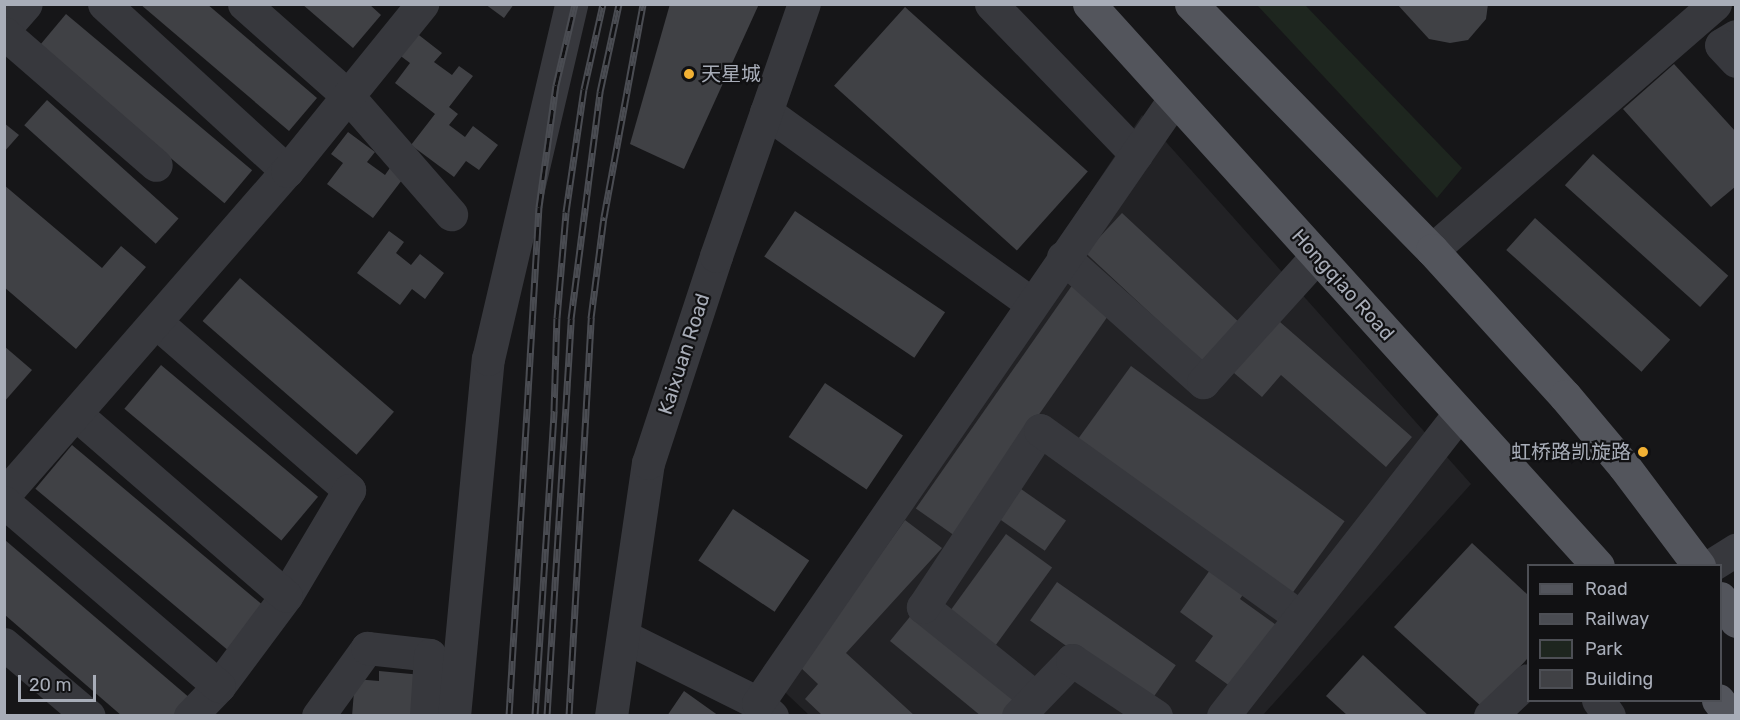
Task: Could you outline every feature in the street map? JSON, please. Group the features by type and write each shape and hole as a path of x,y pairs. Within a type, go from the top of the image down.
{"main road":[{"name":"Hongqiao Road","path":"1089,4 1596,564"},
{"path":"1191,4 1432,250 1565,396 1624,466 1698,564"},
{"path":"1722,601 1736,621"},
{"path":"1720,702 1730,716"}],"street":[{"path":"26,4 4,31 156,165"},
{"path":"104,4 287,171"},
{"path":"244,4 348,96 451,214"},
{"path":"454,716 488,360 571,4"},
{"name":"Kaixuan Road","path":"611,716 648,463 804,4"},
{"path":"991,4 1136,154"},
{"path":"1432,250 1715,4"},
{"path":"4,495 77,415 287,171 419,6"},
{"path":"1736,36 1721,45 1736,61"},
{"path":"623,636 765,709 1031,303 1174,99"},
{"path":"766,112 1031,303"},
{"path":"1063,257 1203,382 1317,256"},
{"path":"156,322 349,490 286,596 219,686 190,716"},
{"path":"1223,716 1459,414"},
{"path":"77,415 286,596"},
{"path":"1156,716 1072,660 1027,706 923,607 1040,430 1299,616"},
{"path":"4,502 219,686"},
{"path":"1713,564 1736,550"},
{"path":"318,716 367,648 430,656 426,716"},
{"path":"8,653 88,716"},
{"path":"1490,716 1527,681"},
{"path":"1515,716 1529,702"},
{"path":"1599,702 1609,716"}],"shaded area":[{"path":"1142,115 1471,484 1263,715 809,715 768,676"}],"green space":[{"path":"1257,5 1305,5 1462,168 1437,198"}],"building":[{"path":"140,4 207,4 317,98 289,131"},
{"path":"302,4 369,4 381,15 353,48"},
{"path":"485,4 514,4 504,18"},
{"name":"天星城","path":"670,4 759,4 684,169 630,144"},
{"path":"1397,4 1488,4 1486,19 1468,40 1450,43 1429,39"},
{"path":"905,7 1088,172 1017,250 834,86"},
{"path":"66,14 252,170 225,203 38,47"},
{"path":"415,32 442,53 434,62 452,75 459,66 473,76 449,107 458,114 449,125 465,137 473,126 498,145 479,170 466,161 454,177 411,145 435,114 395,83 410,63 398,54"},
{"path":"1674,64 1736,132 1736,186 1711,207 1623,109"},
{"path":"47,100 179,218 156,244 24,125"},
{"path":"4,123 19,135 4,152"},
{"path":"348,132 375,152 367,162 385,175 392,165 405,176 373,218 327,184 343,163 331,154"},
{"path":"1593,154 1728,276 1700,307 1565,185"},
{"path":"4,185 102,268 121,246 146,267 76,349 4,287"},
{"path":"795,211 945,312 914,358 764,257"},
{"path":"1122,213 1241,324 1204,364 1085,252"},
{"path":"1535,218 1670,340 1641,372 1506,250"},
{"path":"389,231 404,242 396,253 411,265 420,254 444,273 425,299 412,289 400,305 357,273"},
{"path":"240,278 394,412 357,455 203,321"},
{"path":"1073,284 1112,311 954,535 916,508"},
{"path":"1272,315 1412,437 1386,467 1281,375 1262,397 1227,367"},
{"path":"4,346 32,370 4,402"},
{"path":"161,365 318,497 281,540 124,409"},
{"path":"1131,366 1345,521 1288,600 1074,444"},
{"path":"825,383 903,436 867,489 789,437"},
{"path":"72,445 267,609 231,653 35,489"},
{"path":"1021,489 1066,521 1045,551 1000,519"},
{"path":"733,509 809,560 775,612 698,560"},
{"path":"905,520 942,548 846,653 915,716 823,716 805,699 818,684 800,667"},
{"path":"1006,534 1052,568 995,646 949,612"},
{"path":"5,540 191,699 177,716 122,716 5,615"},
{"path":"1472,543 1527,594 1527,659 1482,707 1394,627"},
{"path":"1215,563 1248,587 1240,599 1279,627 1234,689 1195,661 1213,636 1180,612"},
{"path":"1057,582 1176,665 1149,704 1030,621"},
{"path":"913,613 1020,701 1008,716 981,716 890,641"},
{"path":"1363,655 1429,716 1348,716 1326,696"},
{"path":"379,671 422,675 419,716 352,716 355,679 379,681"},
{"path":"684,691 719,716 667,716"}],"railway":[{"path":"509,716 539,207 556,85 575,4"},
{"path":"535,716 554,411 557,318 566,212 584,89 603,4"},
{"path":"547,716 571,319 600,92 619,4"},
{"path":"569,716 591,318 604,217 643,4"}],"place":[{"name":"天星城","path":"689,74"},
{"name":"虹桥路凯旋路","path":"1643,452"}]}
